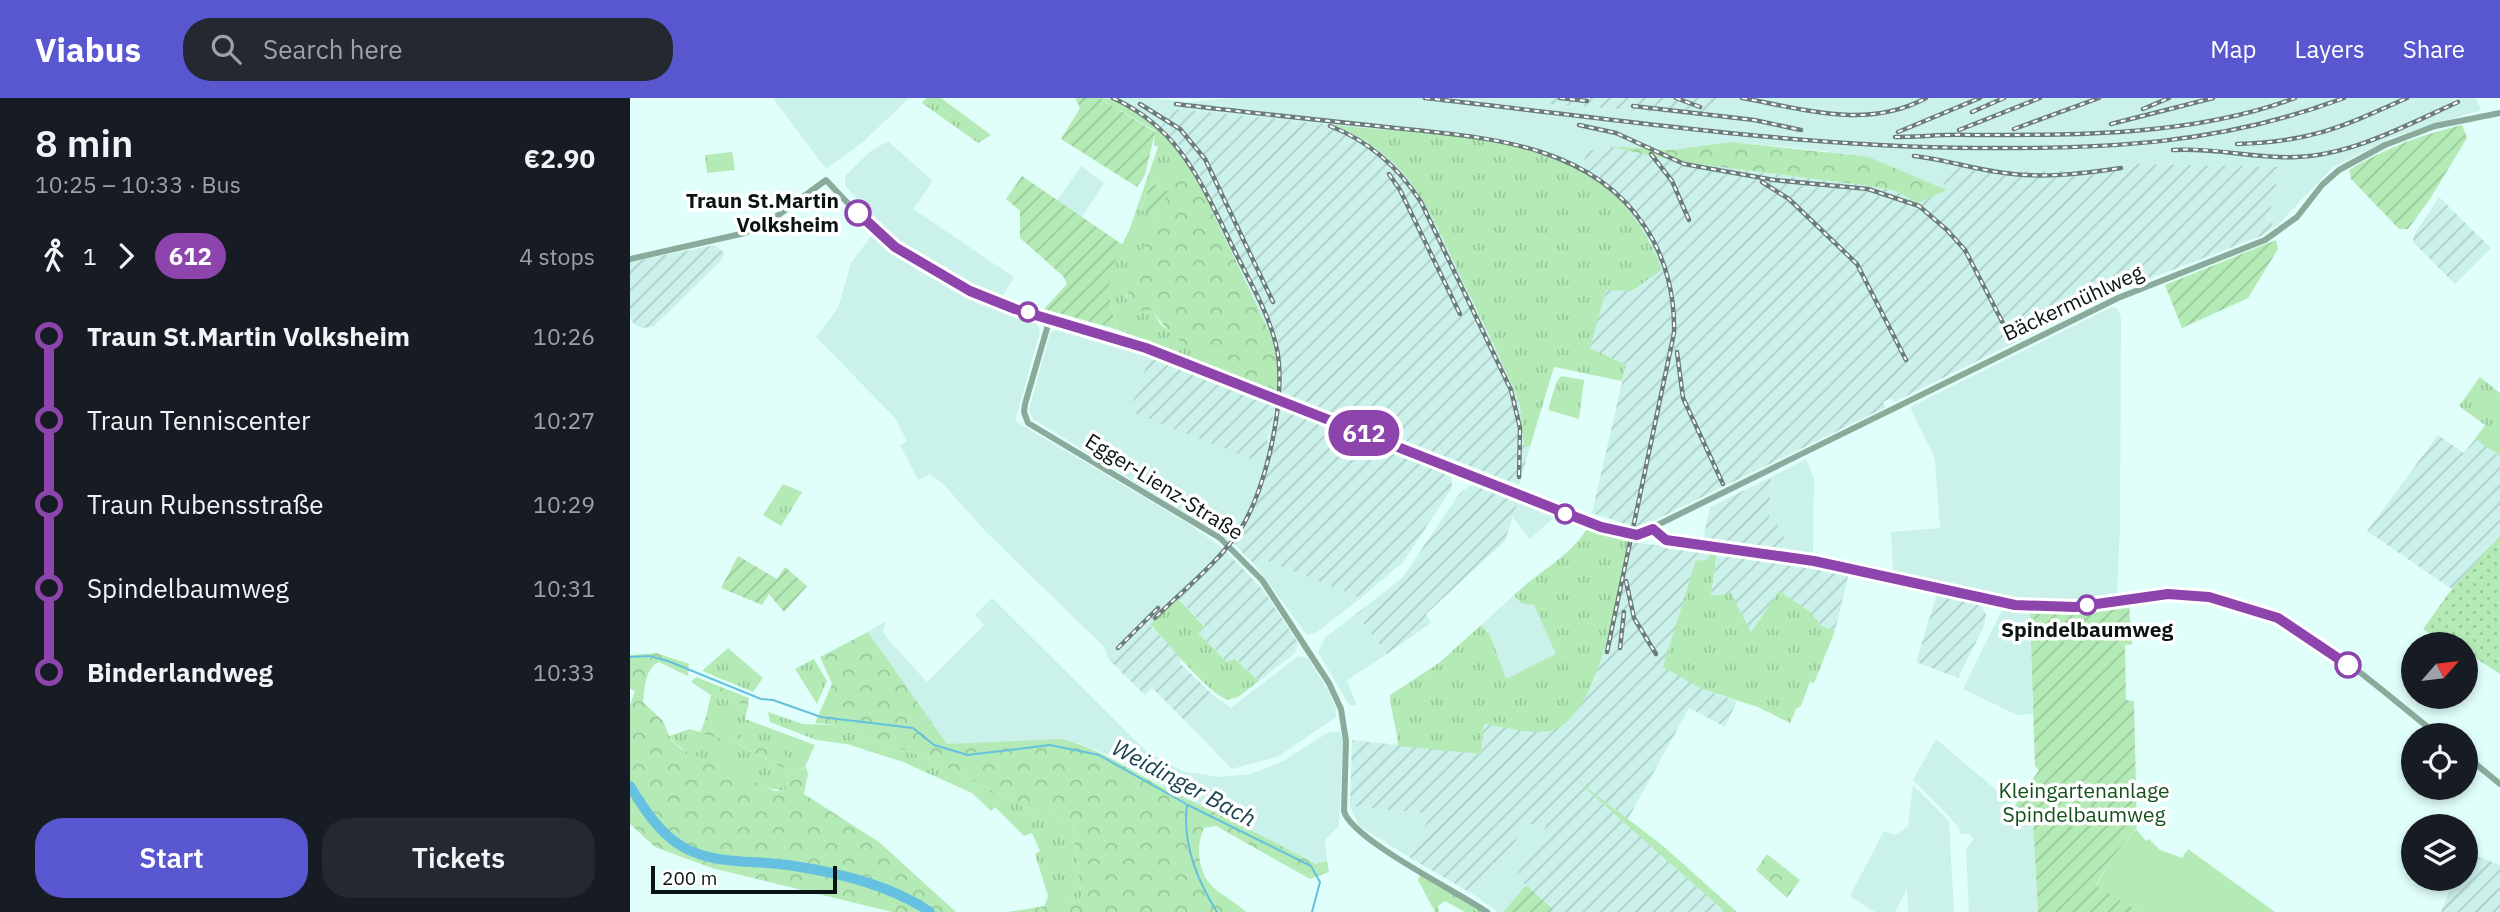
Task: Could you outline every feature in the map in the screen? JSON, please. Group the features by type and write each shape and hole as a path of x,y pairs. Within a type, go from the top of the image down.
{"street":[{"name":"Bäckermühlweg","path":"1653,529 2118,298 2265,240 2297,217 2331,177 2375,150 2435,126 2500,113"},
{"path":"630,259 745,233 777,216 826,180 873,230 930,270 983,296 1146,348 1586,522 1637,535 1653,529 1666,540 1803,558 2015,605 2075,607 2175,594 2231,601 2278,618 2309,636 2422,723"},
{"name":"Egger-Lienz-Straße","path":"1050,318 1025,404 1024,412 1028,423 1218,537 1238,553 1262,580 1334,692 1345,724 1344,803 1349,824 1372,842 1488,912"},
{"path":"2478,766 2500,783"}],"shaded area":[{"path":"773,98 909,98 864,141 826,169"},
{"path":"1107,98 1151,98 1187,102 1231,98 1542,98 1541,103 1711,117 1717,98 2476,98 2481,110 2393,137 2332,168 2278,225 2268,223 2280,167 2138,164 2086,170 2023,171 1988,169 1948,159 1947,190 1869,157 1828,154 1828,151 1731,142 1671,150 1607,146 1606,152 1587,149 1581,170 1524,151 1456,138 1176,109 1162,127 1176,140 1200,175 1270,321 1282,359 1283,393 1279,392 1278,360 1271,336 1191,170 1153,125"},
{"path":"1542,98 1717,98 1712,117 1541,103"},
{"path":"1176,109 1333,125 1374,145 1397,164 1430,211 1513,387 1520,406 1524,446 1530,447 1519,485 1283,393 1281,359 1270,321 1200,175 1176,140 1161,127"},
{"path":"888,141 933,181 913,209 1014,277 1002,297 949,273 901,244 845,186 845,176 872,150"},
{"path":"1607,146 1675,161 1870,186 1896,191 1918,203 1947,190 1948,186 1940,182 1948,159 1988,169 2023,171 2086,170 2138,164 2280,167 2268,222 2278,225 2261,236 2123,289 1894,402 1891,398 1883,402 1886,407 1639,528 1592,513 1626,365 1590,348 1606,289 1651,243 1621,202 1581,170 1587,149 1606,152"},
{"path":"1081,166 1104,183 1081,218 1057,201"},
{"path":"2439,197 2491,248 2455,284 2413,242 2414,235"},
{"path":"871,236 953,289 1036,321 1040,331 1015,421 1189,524 1225,550 1109,660 1104,647 985,531 945,486 930,474 918,480 900,445 907,441 895,418 816,337 838,308 851,263"},
{"path":"715,245 724,253 721,261 653,327 641,328 634,324 630,317 630,262"},
{"path":"2112,307 2118,309 2121,319 2117,596 2065,601 2011,599 1893,571 1891,532 1940,528 1935,459 1910,407"},
{"path":"1062,327 1151,354 1129,411 1268,442 1276,404 1284,407 1255,504 1233,543 1033,419 1029,410 1050,333"},
{"path":"1151,354 1276,404 1262,463 1129,411"},
{"path":"1284,407 1451,476 1452,488 1403,562 1361,598 1265,560 1256,566 1233,543 1255,504"},
{"path":"2438,435 2464,453 2475,439 2500,456 2500,536 2453,590 2367,531"},
{"path":"1806,459 1814,478 1813,555 1787,550 1788,543 1769,518 1771,477"},
{"path":"1771,477 1769,518 1774,519 1788,544 1787,550 1703,539 1710,507"},
{"path":"1473,484 1518,501 1505,541 1426,614 1431,623 1387,654 1356,614 1402,578 1460,493"},
{"path":"1518,501 1556,516 1530,539 1513,518"},
{"path":"1628,542 1711,551 1708,562 1696,560 1691,586 1702,689 1737,701 1725,727 1689,708 1628,819 1588,789 1725,912 1550,912 1552,908 1516,876 1546,826 1525,823 1503,864 1493,863 1474,895 1409,857 1431,814 1350,806 1352,740 1481,754 1484,724 1547,731 1595,680"},
{"path":"1225,550 1263,590 1298,643 1295,653 1259,681 1236,659 1227,662 1198,633 1205,626 1177,598"},
{"path":"1717,552 1849,573 1835,631 1821,626 1812,613 1779,592 1751,632 1711,596"},
{"path":"1265,560 1361,598 1317,632 1307,635 1256,566"},
{"path":"1937,593 1980,604 1986,614 1984,626 1958,678 1916,662"},
{"path":"1514,595 1522,604 1534,605 1557,654 1506,680 1490,635 1481,625"},
{"path":"992,598 1145,750 1182,771 1220,777 1251,774 1283,761 1329,732 1339,732 1343,739 1339,826 1325,840 1327,861 1317,864 1170,791 1116,758 1078,743 947,744 868,632 886,621 883,631 887,638 927,682 984,625 975,615"},
{"path":"2001,612 2030,612 2033,714 2017,715 1963,689"},
{"path":"1356,614 1387,654 1347,680 1357,706 1349,705 1318,652 1325,638"},
{"path":"1147,622 1183,658 1179,662 1214,696 1187,723 1152,688 1145,695 1109,660"},
{"path":"1298,656 1308,658 1329,692 1336,709 1336,717 1279,756 1232,769 1187,723 1214,696 1231,708"},
{"path":"1936,739 2033,821 2038,912 1969,912 1966,849 1974,839 1969,834 1961,834 1958,826 1913,780"},
{"path":"1913,785 1949,821 1954,912 1908,912 1907,889 1895,912 1875,912 1850,896 1884,831 1895,835 1908,826"},
{"path":"1350,806 1431,814 1409,857 1359,826"},
{"path":"1525,823 1546,825 1516,876 1526,885 1503,912 1498,912 1474,895 1493,863 1503,863"},
{"path":"2478,857 2500,865 2500,912 2441,912 2449,891 2478,891"}],"green space":[{"path":"926,98 941,98 991,135 978,143 922,103"},
{"path":"1075,98 1100,98 1155,132 1145,175 1137,187 1061,139 1080,108"},
{"path":"1100,98 1134,110 1156,128 1181,155 1169,192 1151,182 1141,209 1157,214 1126,298 1153,310 1160,324 1193,350 1279,392 1116,329 1107,284 1109,272 1130,228 1158,147 1154,145 1155,131"},
{"path":"1333,125 1426,133 1521,148 1579,169 1607,187 1630,211 1648,239 1662,269 1632,291 1606,290 1590,348 1626,365 1622,381 1554,367 1530,447 1524,446 1520,406 1513,387 1426,205 1398,167 1380,151"},
{"path":"2462,125 2467,138 2430,199 2408,229 2399,229 2351,179 2349,170 2376,155 2418,138"},
{"path":"1731,142 1869,157 1947,190 1918,203 1896,191 1870,186 1675,161 1607,146 1671,150"},
{"path":"732,152 735,170 707,173 705,155"},
{"path":"1181,155 1206,198 1271,336 1278,360 1279,392 1192,350 1164,325 1153,310 1125,313 1129,284"},
{"path":"1022,176 1123,245 1112,269 1109,286 1116,329 1044,309 1067,284 1063,276 1020,238 1020,211 1006,199"},
{"path":"1151,182 1169,192 1157,214 1141,210"},
{"path":"2276,240 2278,249 2248,298 2182,328 2165,285"},
{"path":"1561,376 1584,380 1579,419 1548,410 1556,383"},
{"path":"2480,377 2500,393 2500,456 2475,439 2485,425 2459,406"},
{"path":"783,484 802,492 781,526 763,515"},
{"path":"1587,529 1628,542 1604,649 1582,703 1567,722 1542,732 1484,724 1481,754 1398,746 1390,695 1439,663 1481,625 1490,635 1506,679 1556,654 1534,605 1522,604 1514,595 1562,556"},
{"path":"2500,536 2500,674 2478,660 2478,632 2427,632 2423,629 2451,590"},
{"path":"1711,551 1717,552 1711,596 1731,593 1751,632 1779,591 1812,613 1821,626 1835,631 1814,683 1810,682 1801,706 1796,709 1790,723 1758,707 1702,689 1663,667 1696,560 1708,561"},
{"path":"738,556 777,579 785,567 807,586 784,612 769,594 762,605 721,588"},
{"path":"1177,598 1205,627 1198,633 1227,662 1235,659 1259,681 1238,697 1228,700 1199,677 1150,624"},
{"name":"Kleingartenanlage Spindelbaumweg","path":"2129,605 2132,644 2125,645 2126,700 2134,701 2137,827 2113,857 2096,885 2140,912 2038,912 2033,821 2015,805 2039,770 2035,766 2030,612 2083,611"},
{"path":"868,632 947,744 1061,739 1092,749 1316,864 1327,861 1329,872 1310,879 1216,826 1204,828 1201,835 1199,852 1202,868 1215,889 1246,912 1008,912 1082,900 1072,821 1023,806 925,757 851,733 838,725 815,723 832,684 820,657"},
{"path":"728,648 763,678 753,692 702,671"},
{"path":"657,653 689,664 688,676 659,662 654,665 646,679 643,702 663,721 671,740 681,749 775,791 786,790 789,775 806,767 808,774 804,794 879,842 956,912 892,912 712,868 655,847 630,824 630,705 635,691 630,689 630,655"},
{"path":"814,659 827,681 817,704 795,669"},
{"path":"696,677 749,698 748,706 711,695 691,682"},
{"path":"711,695 748,706 745,719 815,745 805,767 789,775 786,790 761,785 723,771 688,752 669,736 690,729 736,743 782,768 743,739 705,720"},
{"path":"768,712 803,724 838,725 851,733 925,757 1023,806 1072,821 1082,900 1044,907 1048,896 1035,854 1040,851 1032,833 1024,836 995,807 991,811 972,793 903,762 847,744 816,740 770,722"},
{"path":"705,720 786,755 791,763 782,768 736,743 700,733"},
{"path":"1574,778 1662,845 1737,912 1725,912"},
{"path":"2136,829 2146,841 2149,839 2160,850 2182,858 2188,849 2275,912 2140,912 2096,886 2113,857"},
{"path":"1767,854 1800,880 1787,898 1756,870"},
{"path":"1420,874 1482,912 1465,912 1445,901 1438,906 1439,912 1435,912 1418,880"},
{"path":"1526,885 1553,909 1550,912 1503,912"}],"waterway":[{"name":"Weidinger Bach","path":"630,657 649,656 668,661 761,699 773,700 821,717 913,728 934,745 968,755 1050,745 1099,755 1188,805 1311,866 1320,882 1312,912"},
{"path":"630,786 659,828 674,841 695,853 721,859 788,865 844,876 898,894 930,912"},
{"path":"1187,806 1189,848 1203,887 1217,912"}],"railway":[{"path":"1113,98 1153,123 1169,138 1194,172 1260,302 1272,331 1279,365 1273,440 1250,512 1221,554 1155,618"},
{"path":"1425,98 1770,137 1840,143 1979,148 2074,147 2164,141 2253,125 2344,98"},
{"path":"1560,98 1587,101"},
{"path":"1676,98 1700,107"},
{"path":"1742,98 1812,111 1858,115 1904,108 1926,98"},
{"path":"1898,132 1980,98"},
{"path":"1972,112 2004,98"},
{"path":"1959,130 2040,98"},
{"path":"2014,129 2099,98"},
{"path":"2143,109 2169,98"},
{"path":"2111,124 2213,98"},
{"path":"1895,137 2134,131 2216,120 2295,98"},
{"path":"2237,144 2286,140 2325,131 2407,98"},
{"path":"2173,150 2281,157 2317,155 2358,145 2458,102"},
{"path":"1140,104 1180,129 1205,159 1273,302"},
{"path":"1176,104 1451,134 1525,147 1560,159 1592,175 1621,198 1645,227 1659,251 1668,278 1674,333 1607,652"},
{"path":"1633,106 1754,120 1801,130"},
{"path":"1579,125 1616,133 1684,164 1774,180 1868,189 1919,206 1965,250 2006,329"},
{"path":"1330,126 1358,139 1382,157 1403,178 1421,202 1511,390 1520,428 1519,477"},
{"path":"1651,154 1672,181 1689,220"},
{"path":"1914,156 2028,175 2075,174 2121,168"},
{"path":"1389,174 1400,190 1460,314"},
{"path":"1762,182 1789,199 1857,264 1906,360"},
{"path":"1677,352 1683,398 1723,484"},
{"path":"1626,581 1634,618 1656,654"},
{"path":"1118,648 1158,608"},
{"path":"1620,648 1624,612"}],"bus line":[{"name":"612","path":"858,213 873,230 935,273 995,302 1121,338 1601,527 1633,535 1653,529 1666,540 1792,556 2015,605 2075,607 2168,594 2231,601 2293,626 2348,665"}],"place":[{"name":"Traun St.Martin Volksheim","path":"858,213"},
{"name":"Spindelbaumweg","path":"2087,605"}]}
